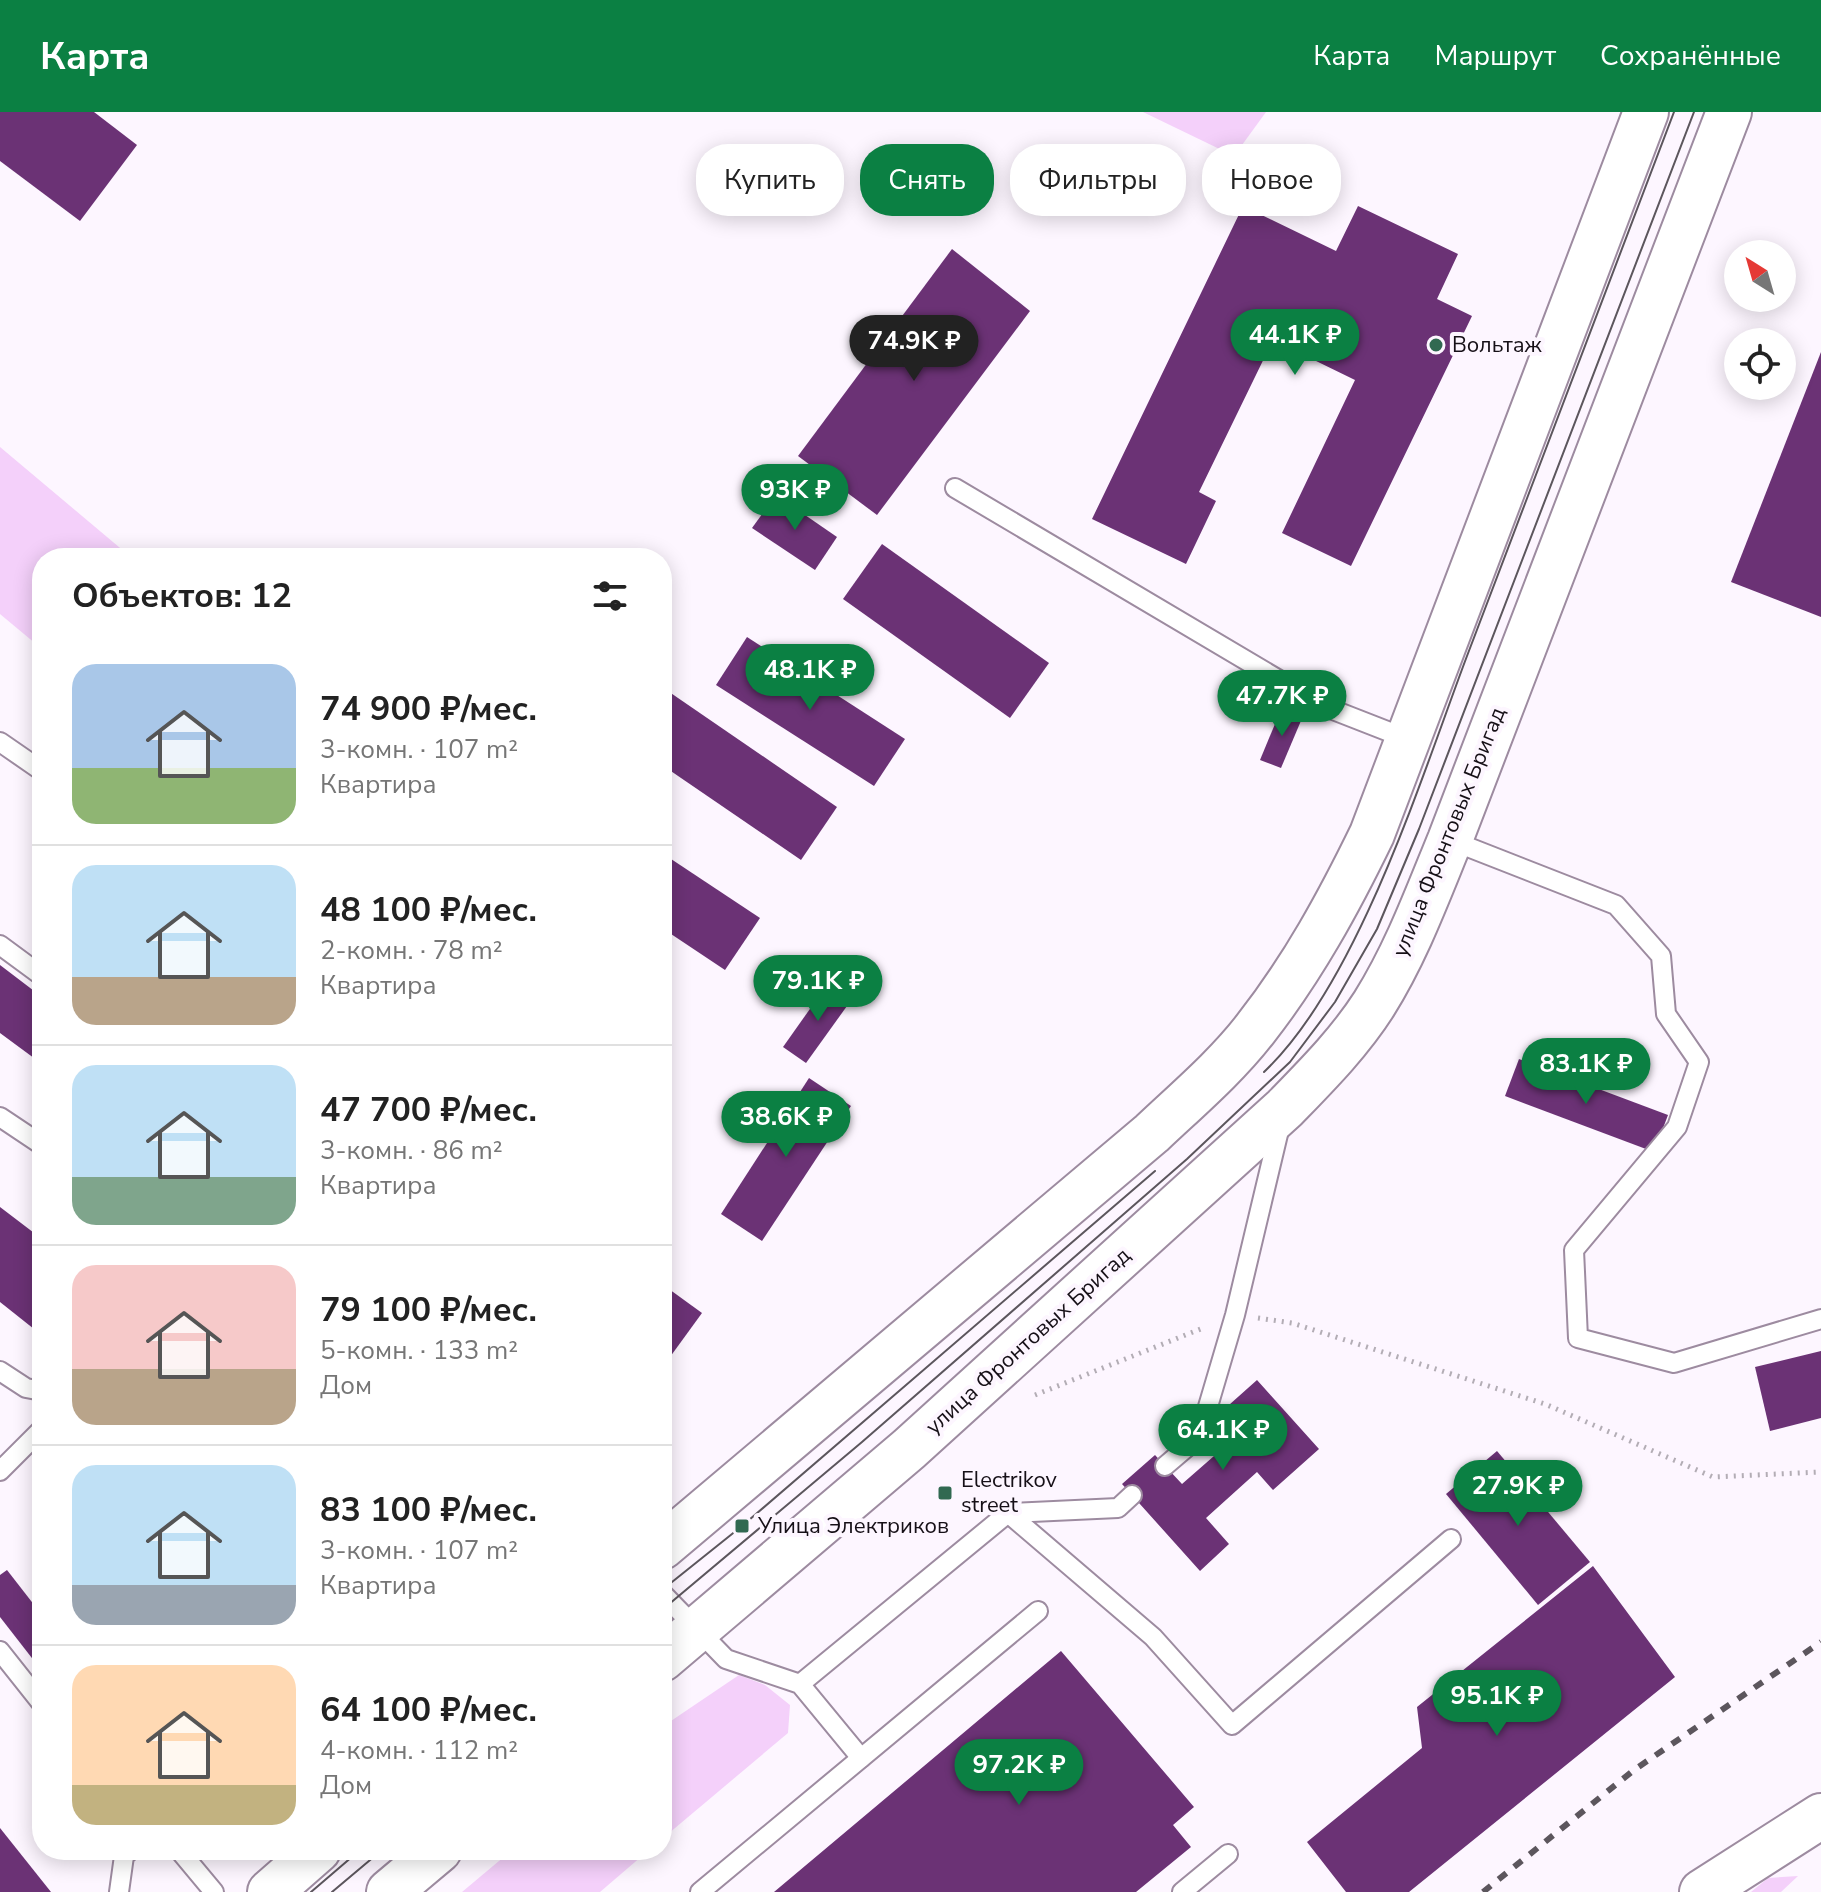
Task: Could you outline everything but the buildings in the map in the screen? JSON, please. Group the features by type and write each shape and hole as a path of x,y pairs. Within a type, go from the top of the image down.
{"main road":[{"path":"672,1539 1152,1133 1216,1073 1255,1030 1336,907 1372,834 1405,738 1646,112"},
{"name":"улица Фронтовых Бригад","path":"672,1650 909,1449 1285,1108 1334,1057 1374,1003 1413,931 1450,840 1729,112"},
{"path":"1702,1892 1821,1816"},
{"path":"270,1892 307,1860"},
{"path":"389,1892 427,1860"}],"lane":[{"path":"955,488 1323,706 1405,738"},
{"path":"0,742 32,764"},
{"path":"1450,840 1616,905 1661,956 1666,1014 1699,1062 1677,1127 1574,1250 1578,1338 1674,1363 1821,1319"},
{"path":"0,945 32,969"},
{"path":"1165,1466 1199,1437 1235,1315 1285,1108"},
{"path":"0,1117 32,1138"},
{"path":"0,1371 32,1389"},
{"path":"0,1471 32,1439"},
{"path":"800,1684 1008,1513 1118,1508 1132,1495"},
{"path":"1008,1513 1153,1637 1232,1725 1451,1539"},
{"path":"672,1603 726,1659 800,1684 861,1758"},
{"path":"700,1892 1038,1611"},
{"path":"0,1651 32,1691"},
{"path":"1182,1892 1228,1854"},
{"path":"119,1892 123,1860"},
{"path":"187,1860 214,1892"}],"path":[{"path":"1035,1395 1235,1315 1292,1323 1545,1404 1713,1477 1821,1472"}],"shaded area":[{"path":"1143,112 1266,112 1243,144 1209,144"},
{"path":"0,447 120,548 32,548 32,641 0,614"},
{"path":"739,1675 765,1685 790,1705 788,1733 672,1831 672,1720"},
{"path":"500,1860 637,1860 600,1892 462,1892"},
{"path":"1798,1876 1781,1892 1751,1892 1768,1878"}],"tram line":[{"path":"1264,1072 1298,1034 1329,987 1384,876 1674,112"},
{"path":"672,1602 862,1442 1187,1159 1290,1062 1335,1002 1377,929 1419,829 1694,112"},
{"path":"672,1582 742,1526 1155,1171"},
{"path":"311,1892 348,1860"},
{"path":"332,1892 370,1860"}],"railway":[{"path":"1483,1892 1634,1770 1821,1642"}],"place":[{"name":"Вольтаж","path":"1436,345"},
{"name":"Electrikov street","path":"945,1493"},
{"name":"Улица Электриков","path":"742,1526"}]}
